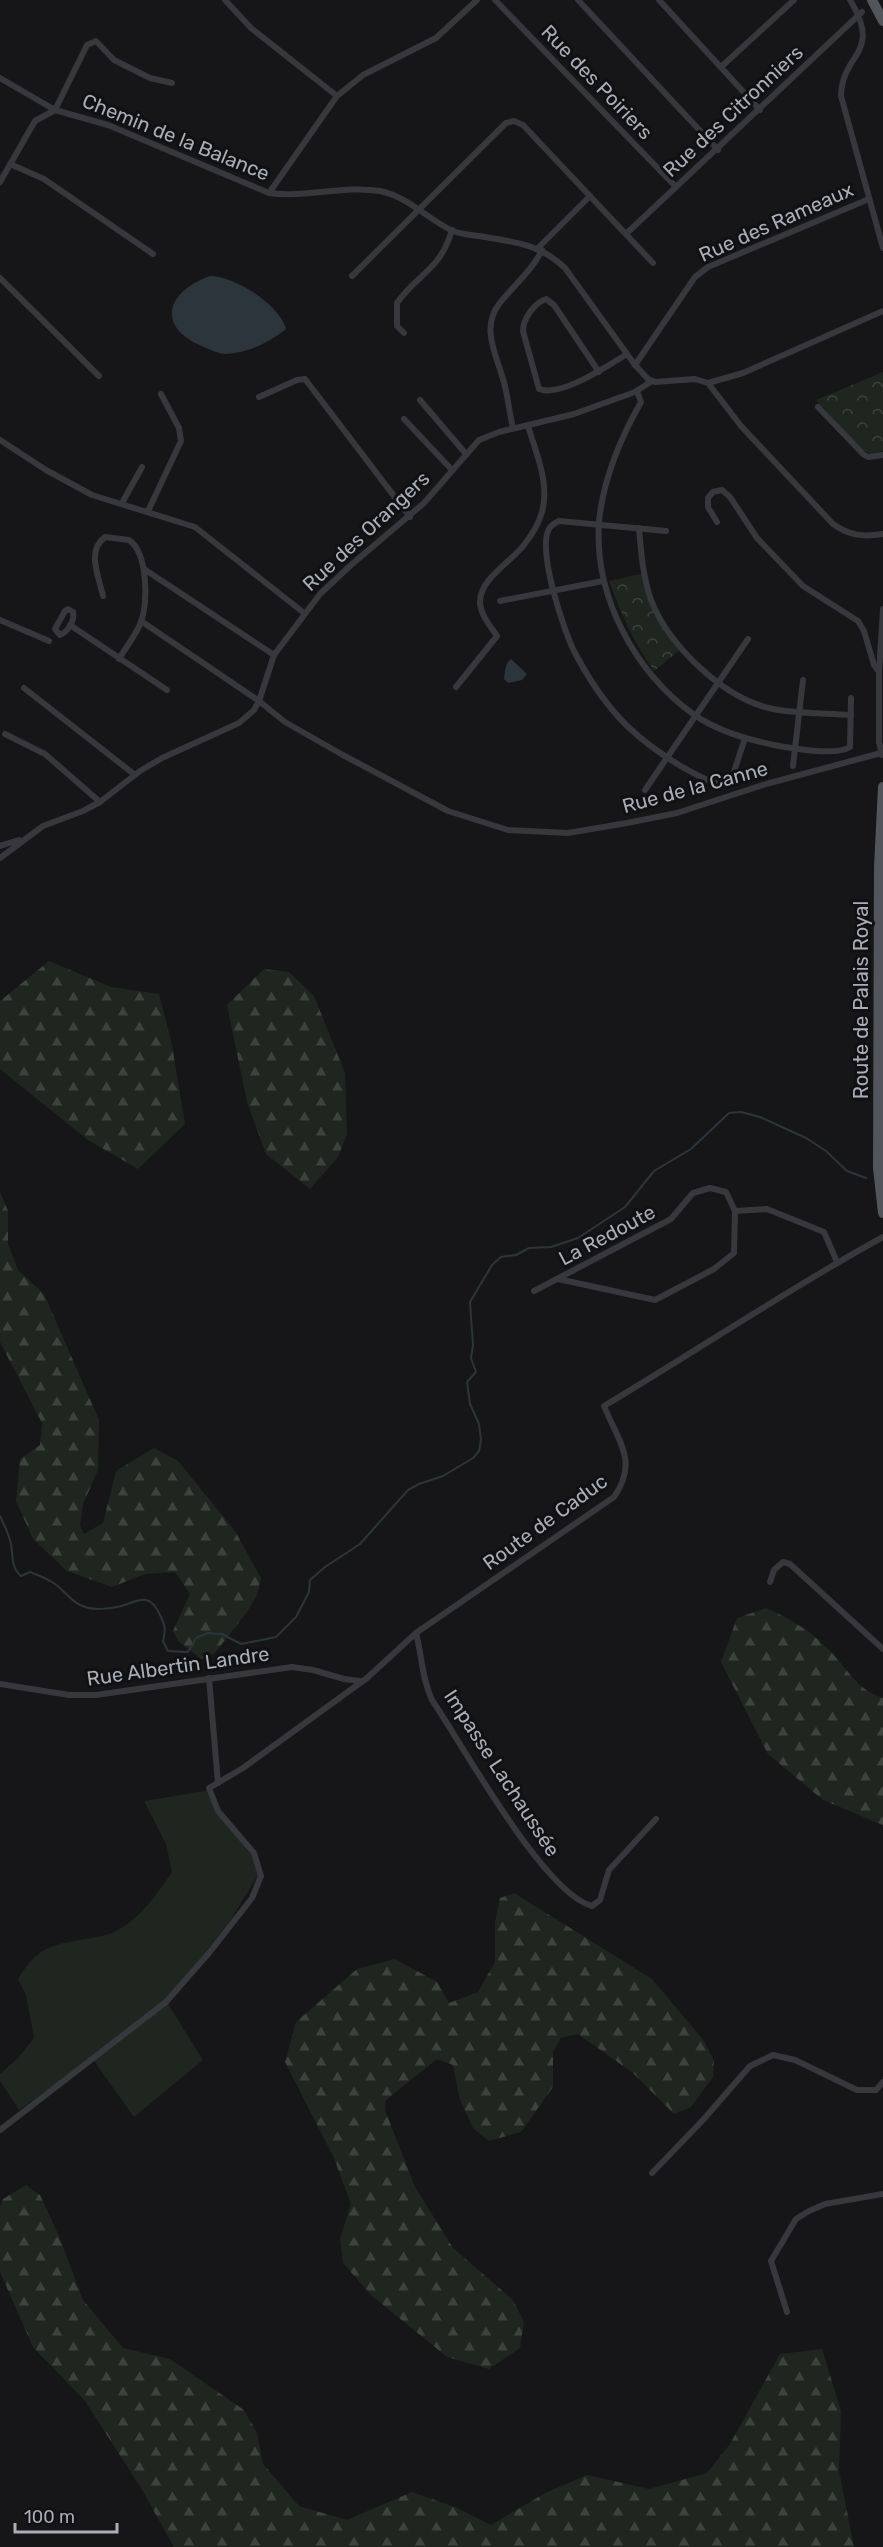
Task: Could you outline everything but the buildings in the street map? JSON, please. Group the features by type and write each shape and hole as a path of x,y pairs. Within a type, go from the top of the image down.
{"main road":[{"path":"873,0 883,21"},
{"name":"Route de Palais Royal","path":"883,787 879,867 878,1168 883,1213"}],"street":[{"path":"225,0 251,28 337,96"},
{"path":"269,193 337,96 363,75 436,38 477,0"},
{"name":"Rue des Poiriers","path":"495,0 676,187"},
{"path":"578,0 718,150"},
{"path":"659,0 760,110"},
{"path":"721,67 794,0"},
{"path":"850,0 862,12 871,32"},
{"name":"Rue des Citronniers","path":"627,233 718,150 862,12"},
{"path":"0,78 55,110 91,42 96,41 114,60 150,78 172,83"},
{"path":"870,43 842,83 841,96 883,248"},
{"name":"Chemin de la Balance","path":"0,182 34,121 55,110 108,125 269,193 286,195 368,190 382,192 420,208 452,230 540,249 565,268 635,365 652,381"},
{"path":"352,276 506,123 514,121 523,125 654,263"},
{"path":"10,164 44,179 153,254"},
{"path":"513,428 504,380 491,342 490,322 497,306 537,261 540,249 590,196"},
{"name":"Rue des Rameaux","path":"635,365 695,277 708,267 869,199"},
{"path":"404,333 397,326 398,303 434,267 445,250 452,230"},
{"path":"0,278 99,376"},
{"path":"599,372 554,305 546,299 539,303 523,323 523,331 539,389 551,391 599,372 627,354"},
{"path":"652,381 695,380 708,383 743,373 883,311"},
{"path":"259,397 297,380 305,379 410,517"},
{"name":"Rue des Orangers","path":"0,858 43,826 100,802 162,758 238,723 254,710 274,655 304,614 351,565 410,517 437,490 466,454 486,436 574,414 637,391 652,381"},
{"path":"708,383 718,399 754,440 833,524 846,533 858,536 883,534"},
{"path":"637,391 640,402 610,469 599,524 603,581 622,630 641,661 663,687 696,716 745,738 795,749 847,750 850,747 851,698"},
{"path":"148,512 181,441 179,428 161,394"},
{"path":"420,400 466,454"},
{"path":"818,407 863,454 868,457 883,454"},
{"path":"404,419 452,470"},
{"path":"456,687 497,636 482,610 483,590 488,580 525,544 542,511 543,474 528,426"},
{"path":"0,440 46,470 92,495 195,527 304,614"},
{"path":"122,503 142,467"},
{"path":"717,522 710,512 708,498 713,492 722,490 730,497 757,538 803,586 858,621 864,631 874,665 879,672"},
{"path":"666,531 560,521 549,528 546,540 547,558 566,631 586,672 611,708 638,735 667,757 701,777 718,784 726,784 731,781 745,738"},
{"path":"639,528 644,574 658,613 677,642 698,665 744,699 773,709 850,715"},
{"path":"103,596 94,554 102,539 107,537 133,542 144,569 141,621 119,659"},
{"path":"144,569 274,655"},
{"path":"500,601 603,581"},
{"path":"882,755 879,742 879,672 883,609"},
{"path":"0,620 49,641"},
{"name":"Rue de la Canne","path":"141,621 259,701 285,722 448,811 508,830 567,833 677,813 766,784 882,755"},
{"path":"70,625 166,690"},
{"path":"645,790 748,639"},
{"path":"793,766 803,680"},
{"path":"24,688 135,775"},
{"path":"5,734 45,754 100,802"},
{"path":"0,846 24,838"},
{"name":"La Redoute","path":"710,1188 726,1192 735,1211 734,1253 714,1269 655,1300 558,1280 671,1219 693,1193 710,1188"},
{"path":"735,1211 767,1209 824,1232 837,1262"},
{"name":"Route de Caduc","path":"218,1783 243,1768 367,1678 416,1633 614,1497 623,1484 627,1468 626,1454 604,1406 837,1262 883,1237"},
{"path":"534,1291 558,1280"},
{"path":"770,1582 778,1564 783,1562 790,1564 883,1649"},
{"name":"Impasse Lachaussée","path":"416,1633 422,1656 424,1680 432,1700 523,1842 567,1891 587,1905 594,1906 600,1900 609,1870 656,1819"},
{"name":"Rue Albertin Landre","path":"0,1684 69,1695 96,1695 291,1667 360,1681"},
{"path":"0,2130 166,2002 209,1953 252,1898 261,1876 254,1853 218,1811 209,1788 218,1783 209,1678"},
{"path":"652,2173 703,2120 750,2066 773,2055 795,2060 856,2090 876,2090 883,2082"},
{"path":"787,2312 771,2261 796,2219 825,2204 883,2194"}],"green space":[{"path":"883,372 883,451 871,454 859,447 816,400"},
{"path":"641,574 648,598 680,650 654,671 628,628 609,581"},
{"path":"49,961 111,987 159,994 172,1045 185,1124 138,1169 88,1140 0,1069 0,1001"},
{"path":"264,969 289,972 314,996 345,1073 347,1134 338,1157 310,1189 266,1154 247,1102 227,1005"},
{"path":"0,1192 8,1211 8,1244 18,1270 44,1294 99,1420 98,1470 83,1504 80,1526 84,1534 103,1523 116,1471 154,1448 178,1461 235,1531 261,1578 257,1595 247,1612 215,1653 201,1659 178,1641 173,1631 190,1594 175,1572 145,1574 112,1587 67,1571 33,1539 16,1501 20,1459 40,1445 42,1423 0,1342"},
{"path":"766,1608 807,1630 835,1656 859,1684 883,1698 883,1825 823,1800 768,1754 721,1662 737,1618"},
{"path":"210,1790 217,1810 254,1859 258,1875 230,1921 164,2001 80,2067 19,2110 0,2081 0,2074 18,2058 34,2038 26,1995 18,1979 33,1959 48,1948 112,1933 141,1912 172,1872 166,1844 144,1801"},
{"path":"514,1893 652,1979 704,2041 714,2061 713,2077 691,2107 674,2114 633,2073 578,2034 561,2038 553,2052 553,2087 521,2132 489,2141 473,2128 460,2100 453,2065 437,2059 386,2100 385,2110 415,2187 453,2248 513,2300 524,2322 520,2348 489,2369 447,2357 372,2296 343,2263 340,2239 351,2204 334,2158 285,2062 296,2022 357,1969 395,1959 437,1982 449,2003 478,1992 495,1962 495,1922 500,1898"},
{"path":"168,2004 203,2060 134,2117 94,2061"},
{"path":"26,2185 40,2195 59,2236 83,2300 123,2348 170,2359 244,2410 257,2433 263,2464 299,2506 347,2520 412,2492 455,2507 491,2525 545,2493 587,2475 649,2489 707,2473 730,2444 780,2354 822,2349 841,2411 839,2471 854,2547 174,2547 141,2488 85,2401 33,2347 0,2272 0,2207 3,2199"}],"shaded area":[{"path":"210,276 231,281 254,293 275,310 286,329 258,346 242,352 226,354 218,353 189,339 178,330 173,320 172,310 183,291"},
{"path":"511,659 527,674 522,680 508,683 504,679 506,665"}],"waterway":[{"path":"0,1516 10,1540 14,1565 21,1576 30,1572 43,1577 77,1603 88,1608 114,1608 142,1600 151,1602 163,1622 165,1631 163,1641 168,1651 188,1652 196,1638 208,1633 222,1634 241,1644 276,1637 296,1617 309,1592 310,1580 360,1544 408,1490 443,1476 473,1458 479,1451 481,1440 479,1424 470,1404 467,1382 476,1372 471,1358 473,1345 470,1302 492,1265 501,1257 516,1255 529,1248 551,1247 578,1238 625,1207 654,1171 691,1149 729,1113 741,1112 760,1117 806,1138 826,1151 847,1171 866,1178"}]}
